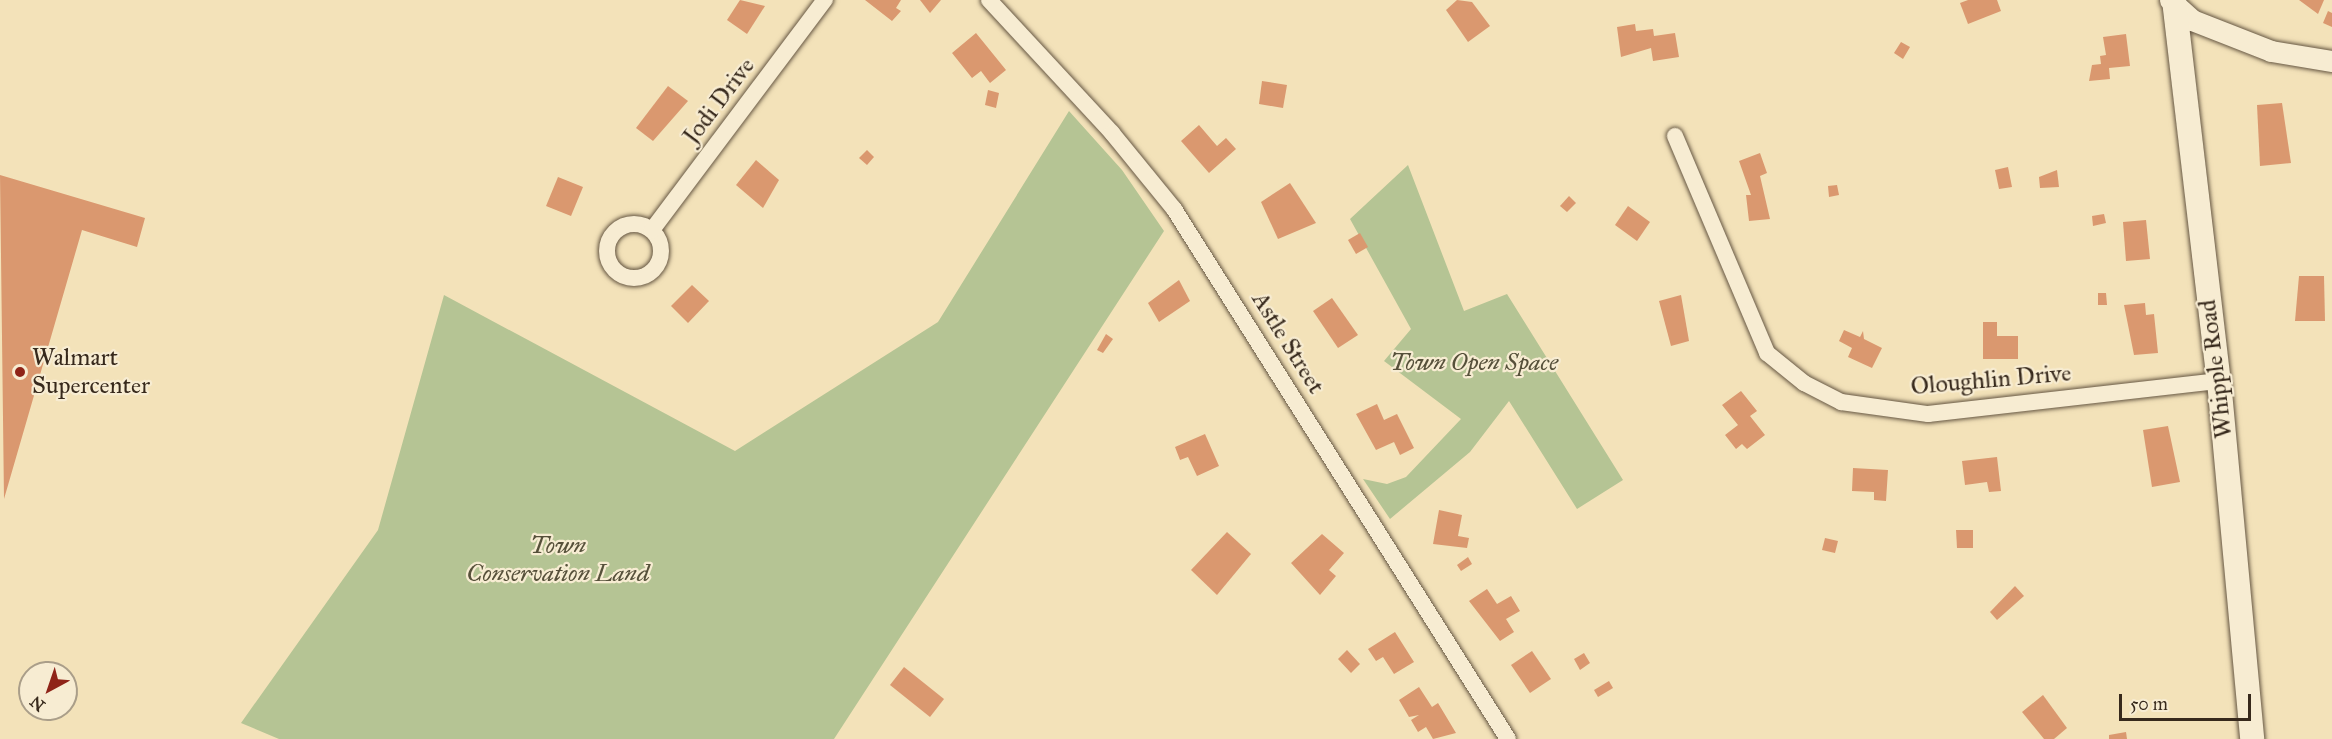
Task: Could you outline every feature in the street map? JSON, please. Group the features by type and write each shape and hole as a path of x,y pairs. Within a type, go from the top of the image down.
{"main road":[{"name":"Whipple Road","path":"2173,1 2219,381 2252,739"}],"street":[{"name":"Jodi Drive","path":"651,230 825,0"},
{"name":"Astle Street","path":"989,0 1112,133 1174,210 1508,739"},
{"path":"2173,1 2192,20 2271,51 2332,61"},
{"name":"Oloughlin Drive","path":"1675,136 1767,353 1804,383 1841,402 1928,414 2219,381"}],"green space":[{"name":"Town Conservation Land","path":"1069,111 1122,170 1164,231 834,739 279,739 241,723 378,530 444,295 735,451 938,322"},
{"name":"Town Open Space","path":"1408,165 1464,311 1507,294 1623,480 1577,509 1509,401 1470,452 1390,519 1363,479 1387,484 1406,477 1461,419 1384,361 1411,329 1350,219"}],"building":[{"path":"740,0 765,6 747,34 727,20"},
{"path":"865,0 901,0 896,8 901,11 892,21"},
{"path":"920,0 941,0 930,13"},
{"path":"1457,0 1472,2 1490,26 1468,42 1446,10"},
{"path":"1968,0 1997,0 2001,11 1968,24 1960,3"},
{"path":"2299,0 2324,0 2318,14"},
{"path":"2328,11 2332,13 2332,27 2323,23"},
{"path":"1635,24 1636,31 1653,29 1654,36 1675,33 1679,57 1653,61 1651,48 1621,57 1617,27"},
{"path":"976,33 1006,70 990,83 981,71 972,78 952,53"},
{"path":"2126,34 2130,66 2109,68 2110,79 2089,81 2092,65 2101,64 2100,56 2106,55 2103,37"},
{"path":"1901,42 1910,47 1903,59 1894,53"},
{"path":"1262,81 1287,85 1283,108 1259,104"},
{"path":"668,86 688,101 653,141 636,128"},
{"path":"988,90 999,93 996,108 985,105"},
{"path":"2282,103 2291,163 2260,166 2257,105"},
{"path":"1199,125 1217,146 1226,138 1236,149 1209,173 1181,141"},
{"path":"867,150 874,157 867,165 859,158"},
{"path":"1760,153 1767,173 1760,176 1770,219 1749,221 1746,195 1751,195 1739,161"},
{"path":"756,160 779,180 763,208 736,185"},
{"path":"2008,167 2012,187 1999,189 1995,170"},
{"path":"2057,170 2059,187 2040,188 2039,177"},
{"name":"Walmart Supercenter","path":"0,175 145,218 137,247 82,230 4,499"},
{"path":"558,177 583,187 571,216 546,206"},
{"path":"1290,183 1316,223 1278,239 1261,202"},
{"path":"1837,185 1839,195 1829,197 1828,186"},
{"path":"1569,196 1576,203 1567,212 1560,206"},
{"path":"1628,206 1650,222 1637,241 1615,225"},
{"path":"2104,214 2106,223 2093,226 2092,216"},
{"path":"2146,220 2150,259 2126,261 2123,222"},
{"path":"1360,233 1368,247 1356,254 1348,240"},
{"path":"2299,276 2324,276 2325,321 2295,321"},
{"path":"1179,280 1190,301 1159,322 1148,303"},
{"path":"692,285 709,301 688,323 671,306"},
{"path":"2098,293 2106,293 2107,305 2098,305"},
{"path":"1681,295 1689,341 1671,346 1659,301"},
{"path":"1332,298 1358,335 1338,348 1313,311"},
{"path":"2145,303 2146,315 2154,314 2158,353 2134,355 2124,305"},
{"path":"1983,322 1997,322 1997,336 2018,336 2018,359 1983,359"},
{"path":"1844,330 1860,337 1863,331 1864,339 1882,348 1872,368 1848,357 1852,348 1839,341"},
{"path":"1106,334 1113,339 1103,353 1097,350"},
{"path":"1741,391 1757,411 1750,416 1765,435 1747,449 1742,444 1736,449 1725,435 1738,425 1722,405"},
{"path":"1377,404 1384,420 1397,414 1414,448 1400,455 1394,442 1376,450 1356,414"},
{"path":"2168,426 2180,482 2152,487 2143,430"},
{"path":"1205,434 1219,466 1197,476 1188,457 1180,460 1175,447"},
{"path":"1997,457 2001,491 1989,492 1987,482 1965,485 1962,461"},
{"path":"1853,468 1888,470 1886,501 1874,500 1874,492 1852,491"},
{"path":"1439,510 1462,515 1458,536 1469,538 1467,548 1433,544"},
{"path":"1956,530 1973,530 1973,548 1957,548"},
{"path":"1227,532 1251,554 1217,595 1191,570"},
{"path":"1322,534 1344,553 1329,570 1336,576 1320,595 1291,563"},
{"path":"1825,538 1838,541 1835,553 1822,550"},
{"path":"1468,557 1472,564 1461,571 1457,565"},
{"path":"2015,586 2024,596 1997,620 1990,612"},
{"path":"1487,589 1497,604 1511,596 1520,611 1506,619 1514,632 1500,641 1469,601"},
{"path":"1395,632 1414,662 1394,674 1383,657 1376,661 1368,649"},
{"path":"1347,650 1360,664 1351,673 1338,659"},
{"path":"1532,651 1551,679 1530,693 1511,665"},
{"path":"1584,653 1590,663 1580,670 1574,659"},
{"path":"904,667 944,699 930,717 890,685"},
{"path":"1609,681 1613,688 1598,697 1594,690"},
{"path":"1419,687 1432,707 1438,703 1456,733 1433,739 1426,727 1418,732 1411,720 1419,715 1409,717 1399,700"},
{"path":"2043,695 2067,728 2054,739 2044,739 2022,712"},
{"path":"2126,732 2127,739 2109,739 2109,735"}],"place":[{"name":"Walmart Supercenter","path":"20,372"}]}
